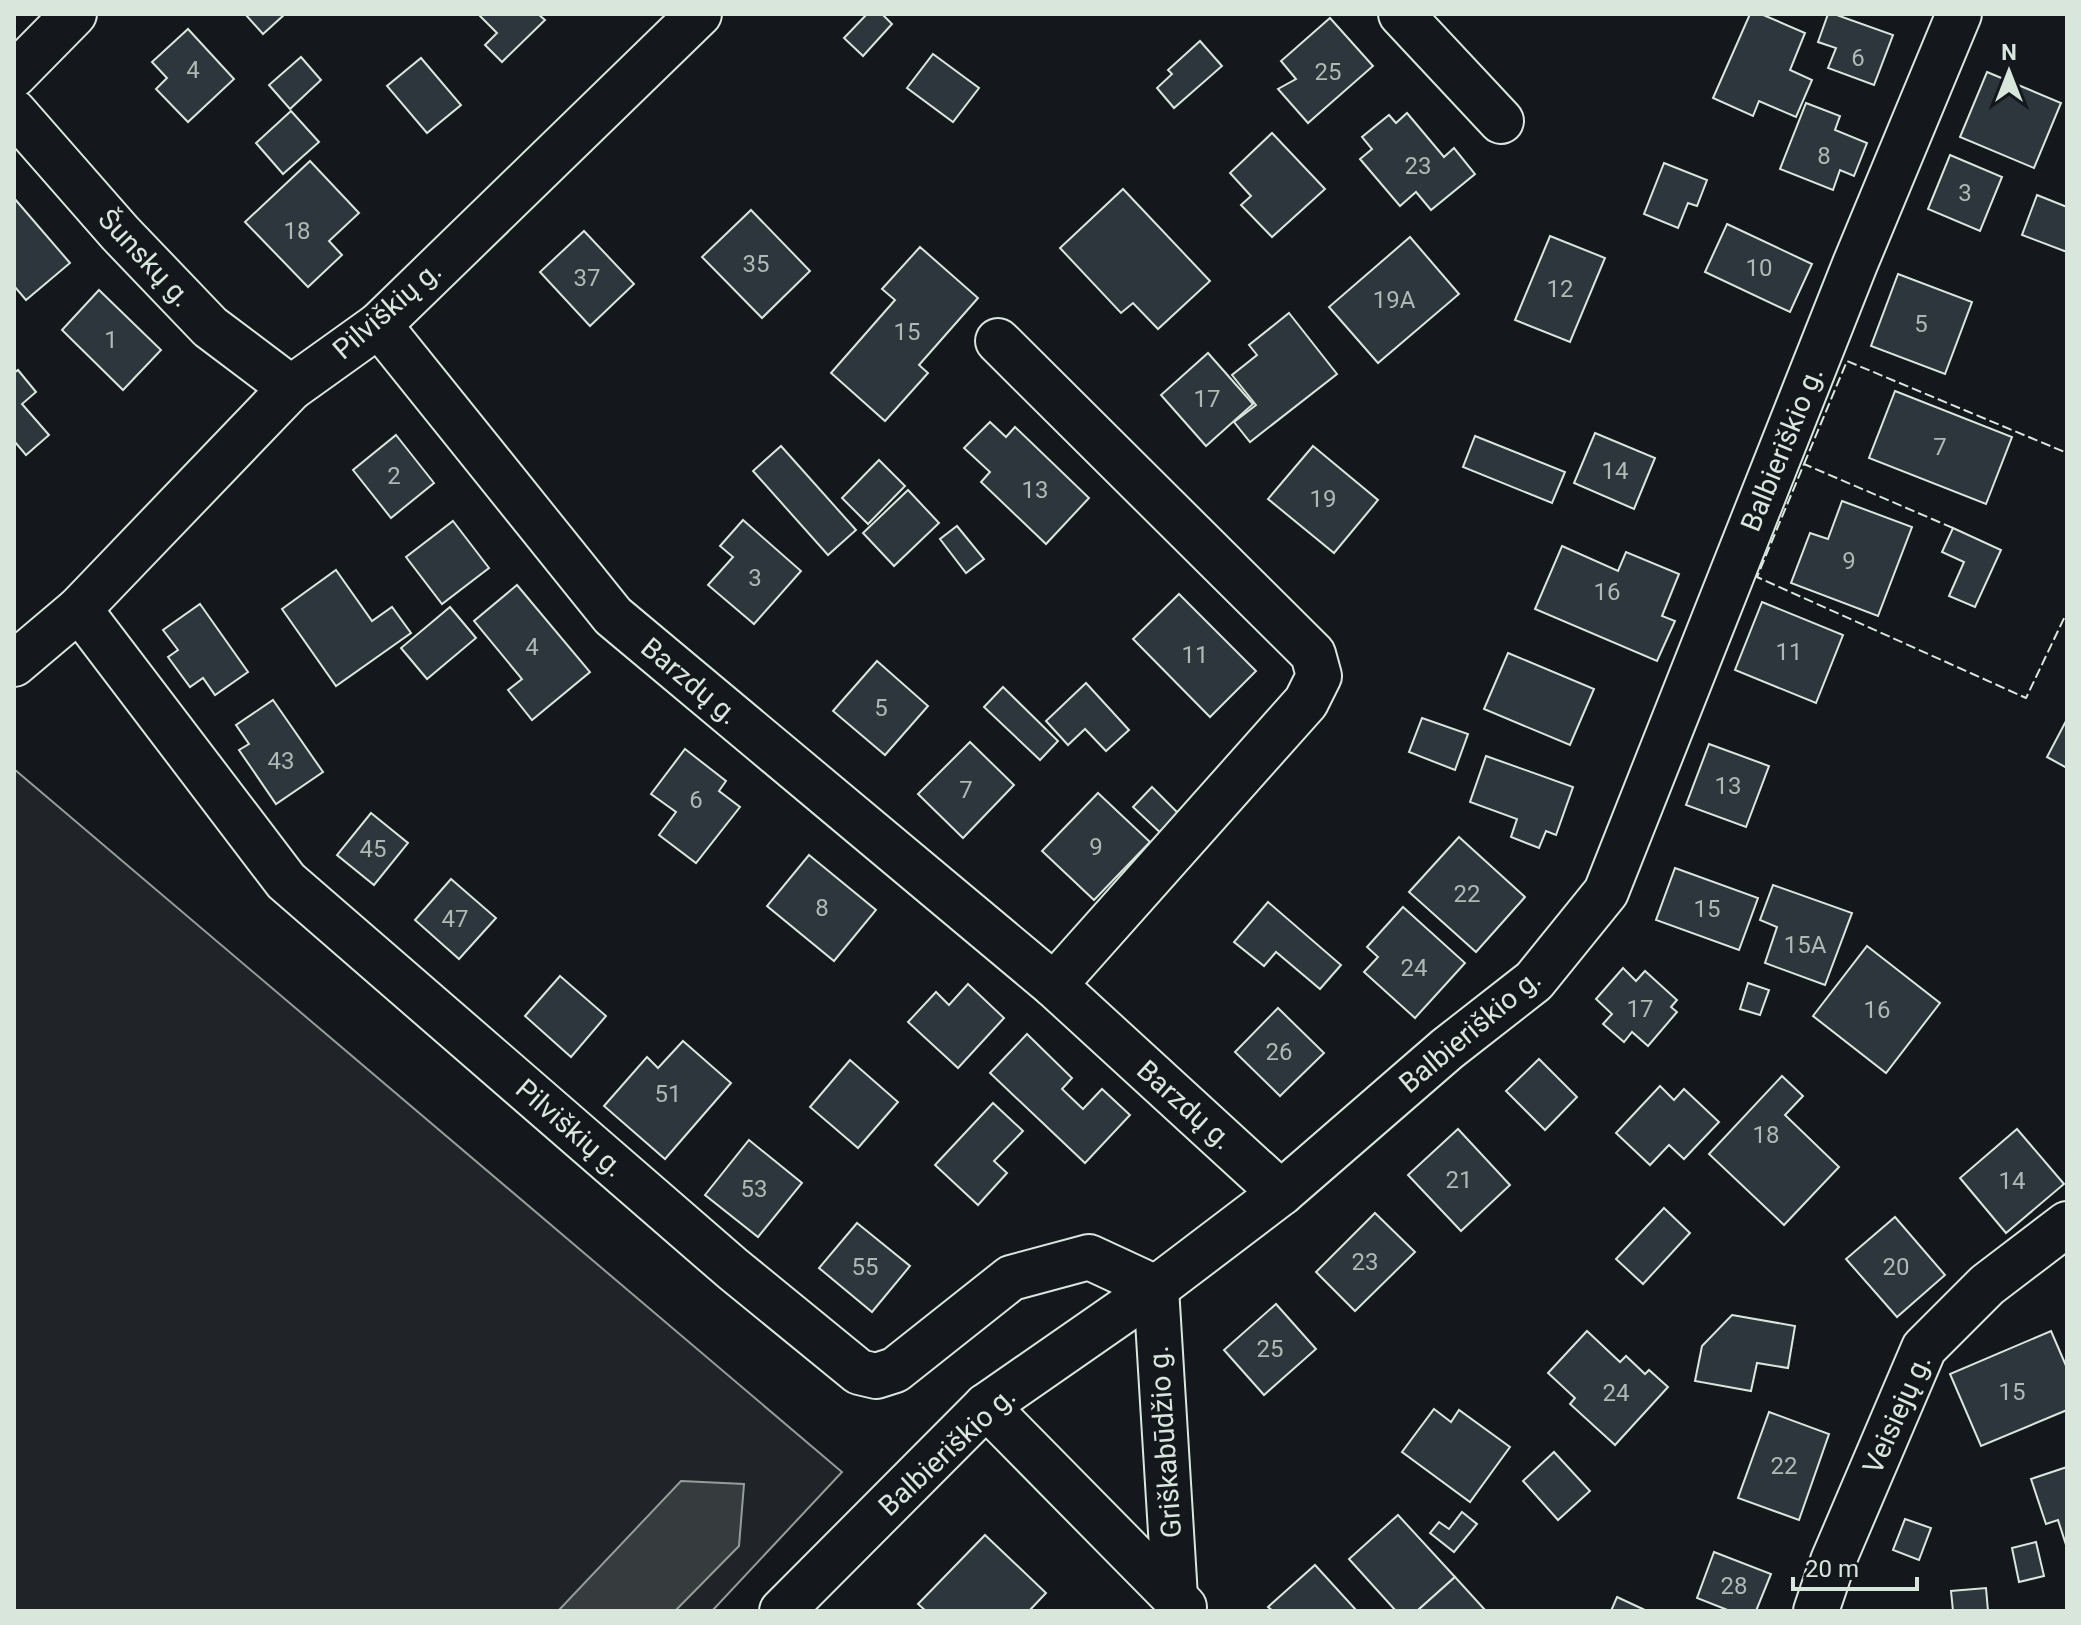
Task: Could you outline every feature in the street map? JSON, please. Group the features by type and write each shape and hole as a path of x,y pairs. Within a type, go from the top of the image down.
{"street":[{"path":"14,75 74,14"},
{"name":"Pilviškių g.","path":"14,664 79,609 291,388 379,325 699,14"},
{"path":"1401,14 1501,121"},
{"name":"Balbieriškio g.","path":"782,1611 986,1406 1156,1288 1281,1193 1447,1049 1534,981 1606,892 1855,264 1959,14"},
{"name":"Šunskų g.","path":"14,112 120,233 210,327 291,388"},
{"name":"Barzdų g.","path":"379,325 613,616 1054,985 1281,1193"},
{"path":"998,341 1313,654 1319,676 1306,702 1054,985"},
{"name":"Pilviškių g.","path":"79,609 286,881 721,1258 859,1372 876,1376 895,1370 1011,1278 1089,1257 1156,1288"},
{"name":"Veisiejų g.","path":"1816,1611 1833,1561 1924,1348 1987,1285 2067,1224"},
{"name":"Griškabūdžio g.","path":"1156,1288 1182,1604"},
{"name":"Griškabūdžio g.","path":"986,1406 1182,1604"}],"shaded area":[{"path":"14,769 842,1472 712,1611 14,1611"},
{"path":"681,1481 744,1484 739,1546 675,1611 558,1611"}],"building":[{"path":"245,14 285,14 263,34"},
{"path":"478,14 538,14 545,20 502,62 485,45 497,33"},
{"path":"867,14 882,14 892,24 863,56 844,38"},
{"path":"1750,14 1761,14 1805,33 1790,70 1812,80 1796,117 1759,101 1753,116 1713,98"},
{"path":"1828,14 1893,35 1874,85 1828,68 1836,48 1818,42"},
{"path":"1330,18 1373,66 1308,123 1278,89 1296,79 1281,61"},
{"path":"188,29 234,79 188,122 156,89 167,78 152,62"},
{"path":"1200,41 1222,66 1174,108 1157,88 1172,74 1168,70"},
{"path":"933,54 979,88 953,122 907,88"},
{"path":"301,57 321,80 290,109 269,85"},
{"path":"421,58 461,105 427,133 387,86"},
{"path":"1987,72 2061,103 2034,168 1960,137"},
{"path":"1806,103 1840,116 1835,130 1867,143 1854,176 1840,170 1833,190 1780,169"},
{"path":"291,111 319,142 283,174 256,143"},
{"path":"1407,113 1444,157 1454,148 1475,174 1431,210 1416,192 1400,206 1360,159 1372,149 1362,137 1389,115 1396,123"},
{"path":"1272,133 1325,189 1272,237 1241,205 1251,196 1230,173"},
{"path":"1950,155 2002,177 1980,231 1928,209"},
{"path":"310,161 359,213 329,241 342,255 308,287 245,222"},
{"path":"1664,163 1707,180 1697,206 1688,203 1678,228 1644,214"},
{"path":"1123,189 1210,281 1158,329 1133,303 1121,313 1060,248"},
{"path":"2037,195 2067,207 2067,252 2022,235"},
{"path":"14,198 70,263 26,300 14,286"},
{"path":"751,210 810,271 762,318 702,257"},
{"path":"1727,224 1812,264 1790,312 1705,272"},
{"path":"584,231 634,284 590,326 540,272"},
{"path":"1550,236 1605,258 1570,342 1515,320"},
{"path":"1410,237 1459,294 1378,363 1329,307"},
{"path":"920,247 978,298 919,365 928,373 885,421 831,373 895,300 882,289"},
{"path":"1898,274 1972,302 1945,374 1871,346"},
{"path":"99,290 161,350 123,390 62,330"},
{"path":"1289,313 1337,374 1250,442 1234,422 1256,405 1232,375 1257,355 1249,345"},
{"path":"1208,353 1253,404 1206,446 1161,395"},
{"path":"18,370 36,392 22,404 49,435 26,455 14,441 14,373"},
{"path":"1895,391 2012,437 1986,504 1869,458"},
{"path":"990,422 1006,437 1015,427 1089,498 1046,544 981,482 990,472 964,448"},
{"path":"1595,433 1655,458 1634,509 1574,483"},
{"path":"396,435 434,483 391,518 353,470"},
{"path":"1475,436 1565,472 1552,503 1463,467"},
{"path":"781,446 856,530 828,555 753,471"},
{"path":"1313,446 1378,500 1334,553 1268,499"},
{"path":"879,460 905,486 868,524 842,498"},
{"path":"908,490 939,523 894,566 863,533"},
{"path":"1842,501 1912,527 1878,616 1791,583 1810,533 1828,539"},
{"path":"743,520 801,571 754,624 708,585 733,557 720,546"},
{"path":"453,521 489,568 442,604 406,557"},
{"path":"957,526 984,559 966,573 940,539"},
{"path":"1953,528 2001,550 1975,607 1949,596 1964,562 1942,552"},
{"path":"1562,546 1618,571 1626,552 1679,574 1662,616 1675,621 1657,661 1535,609"},
{"path":"336,570 372,621 392,607 411,633 336,686 282,609"},
{"path":"517,585 590,672 532,720 508,690 522,679 474,621"},
{"path":"1179,594 1256,671 1210,717 1133,639"},
{"path":"1762,602 1843,635 1816,703 1735,670"},
{"path":"200,604 248,672 215,695 203,678 190,687 168,657 178,650 163,630"},
{"path":"450,607 476,638 427,679 401,648"},
{"path":"1508,653 1594,689 1570,745 1484,709"},
{"path":"877,661 928,706 885,755 833,711"},
{"path":"1086,683 1129,730 1106,751 1085,729 1068,745 1046,721"},
{"path":"1003,687 1058,741 1040,760 984,707"},
{"path":"273,700 323,772 276,804 239,750 249,744 236,725"},
{"path":"1422,718 1468,734 1455,770 1409,752"},
{"path":"2067,721 2067,768 2047,757"},
{"path":"970,742 1014,785 963,838 918,794"},
{"path":"1709,744 1769,766 1746,827 1686,805"},
{"path":"685,749 726,781 719,791 740,807 696,863 659,835 676,812 651,794"},
{"path":"1486,756 1573,787 1556,835 1546,831 1539,848 1511,837 1517,819 1470,802"},
{"path":"1152,787 1183,818 1165,837 1133,807"},
{"path":"1098,793 1150,842 1094,900 1042,851"},
{"path":"371,813 408,843 374,885 337,855"},
{"path":"1459,837 1525,897 1476,952 1409,892"},
{"path":"809,855 876,910 834,961 767,906"},
{"path":"1675,868 1758,898 1739,950 1656,920"},
{"path":"451,879 496,918 459,959 415,920"},
{"path":"1773,885 1852,913 1825,985 1765,963 1777,927 1760,920"},
{"path":"1268,902 1341,965 1320,989 1276,952 1264,966 1234,942"},
{"path":"1403,907 1465,963 1415,1018 1364,972 1378,957 1367,947"},
{"path":"1867,946 1940,1003 1886,1073 1813,1016"},
{"path":"1623,968 1636,981 1645,971 1677,1000 1671,1007 1677,1012 1648,1046 1632,1032 1624,1042 1603,1024 1612,1014 1596,999"},
{"path":"560,976 606,1016 571,1057 525,1016"},
{"path":"1748,983 1769,990 1760,1015 1740,1009"},
{"path":"968,984 1004,1018 958,1068 908,1022 936,992 949,1005"},
{"path":"1278,1008 1324,1053 1280,1096 1235,1052"},
{"path":"1027,1034 1072,1078 1062,1089 1083,1109 1102,1089 1130,1115 1085,1163 990,1073"},
{"path":"683,1041 731,1083 665,1159 604,1106 647,1057 658,1068"},
{"path":"1539,1059 1577,1097 1545,1130 1506,1091"},
{"path":"850,1060 898,1102 858,1148 810,1107"},
{"path":"1782,1076 1803,1096 1785,1115 1839,1167 1784,1225 1709,1154"},
{"path":"1660,1086 1674,1100 1684,1089 1719,1122 1684,1159 1669,1145 1650,1165 1616,1133"},
{"path":"993,1103 1023,1131 994,1161 1007,1173 978,1205 935,1165"},
{"path":"1458,1129 1510,1185 1461,1231 1408,1175"},
{"path":"2017,1129 2064,1184 2006,1233 1960,1178"},
{"path":"749,1140 802,1183 758,1237 705,1195"},
{"path":"1664,1208 1690,1233 1643,1284 1616,1259"},
{"path":"1375,1213 1415,1252 1355,1311 1316,1272"},
{"path":"1895,1217 1945,1275 1897,1317 1846,1259"},
{"path":"857,1223 910,1266 872,1312 819,1268"},
{"path":"1276,1304 1316,1349 1264,1395 1224,1350"},
{"path":"1732,1315 1795,1326 1788,1368 1757,1363 1751,1391 1695,1381 1702,1346"},
{"path":"1587,1331 1620,1362 1626,1356 1645,1374 1649,1370 1668,1387 1615,1445 1570,1404 1575,1398 1548,1373"},
{"path":"2051,1331 2067,1368 2067,1410 1981,1446 1950,1374"},
{"path":"1434,1409 1451,1422 1459,1410 1510,1447 1470,1502 1402,1452"},
{"path":"1769,1412 1829,1434 1799,1520 1738,1498"},
{"path":"1554,1452 1590,1491 1558,1520 1523,1481"},
{"path":"2067,1467 2067,1548 2058,1520 2046,1524 2031,1479"},
{"path":"1462,1512 1477,1524 1454,1552 1430,1533 1439,1522 1449,1529"},
{"path":"1398,1515 1455,1577 1417,1611 1396,1611 1349,1559"},
{"path":"1905,1519 1931,1528 1919,1560 1893,1550"},
{"path":"985,1535 1046,1593 1029,1611 926,1611 918,1604"},
{"path":"2036,1542 2044,1576 2019,1582 2012,1548"},
{"path":"1714,1552 1771,1574 1756,1611 1730,1611 1697,1598"},
{"path":"1315,1565 1357,1611 1273,1611 1268,1607"},
{"path":"1455,1577 1486,1611 1417,1611"},
{"path":"1986,1588 1988,1611 1953,1611 1951,1591"},
{"path":"1617,1597 1647,1611 1611,1611"}],"fence":[{"path":"1804,464 1847,361 2067,453"},
{"path":"1953,528 1804,464 1757,577 2026,698 2067,612"}]}
